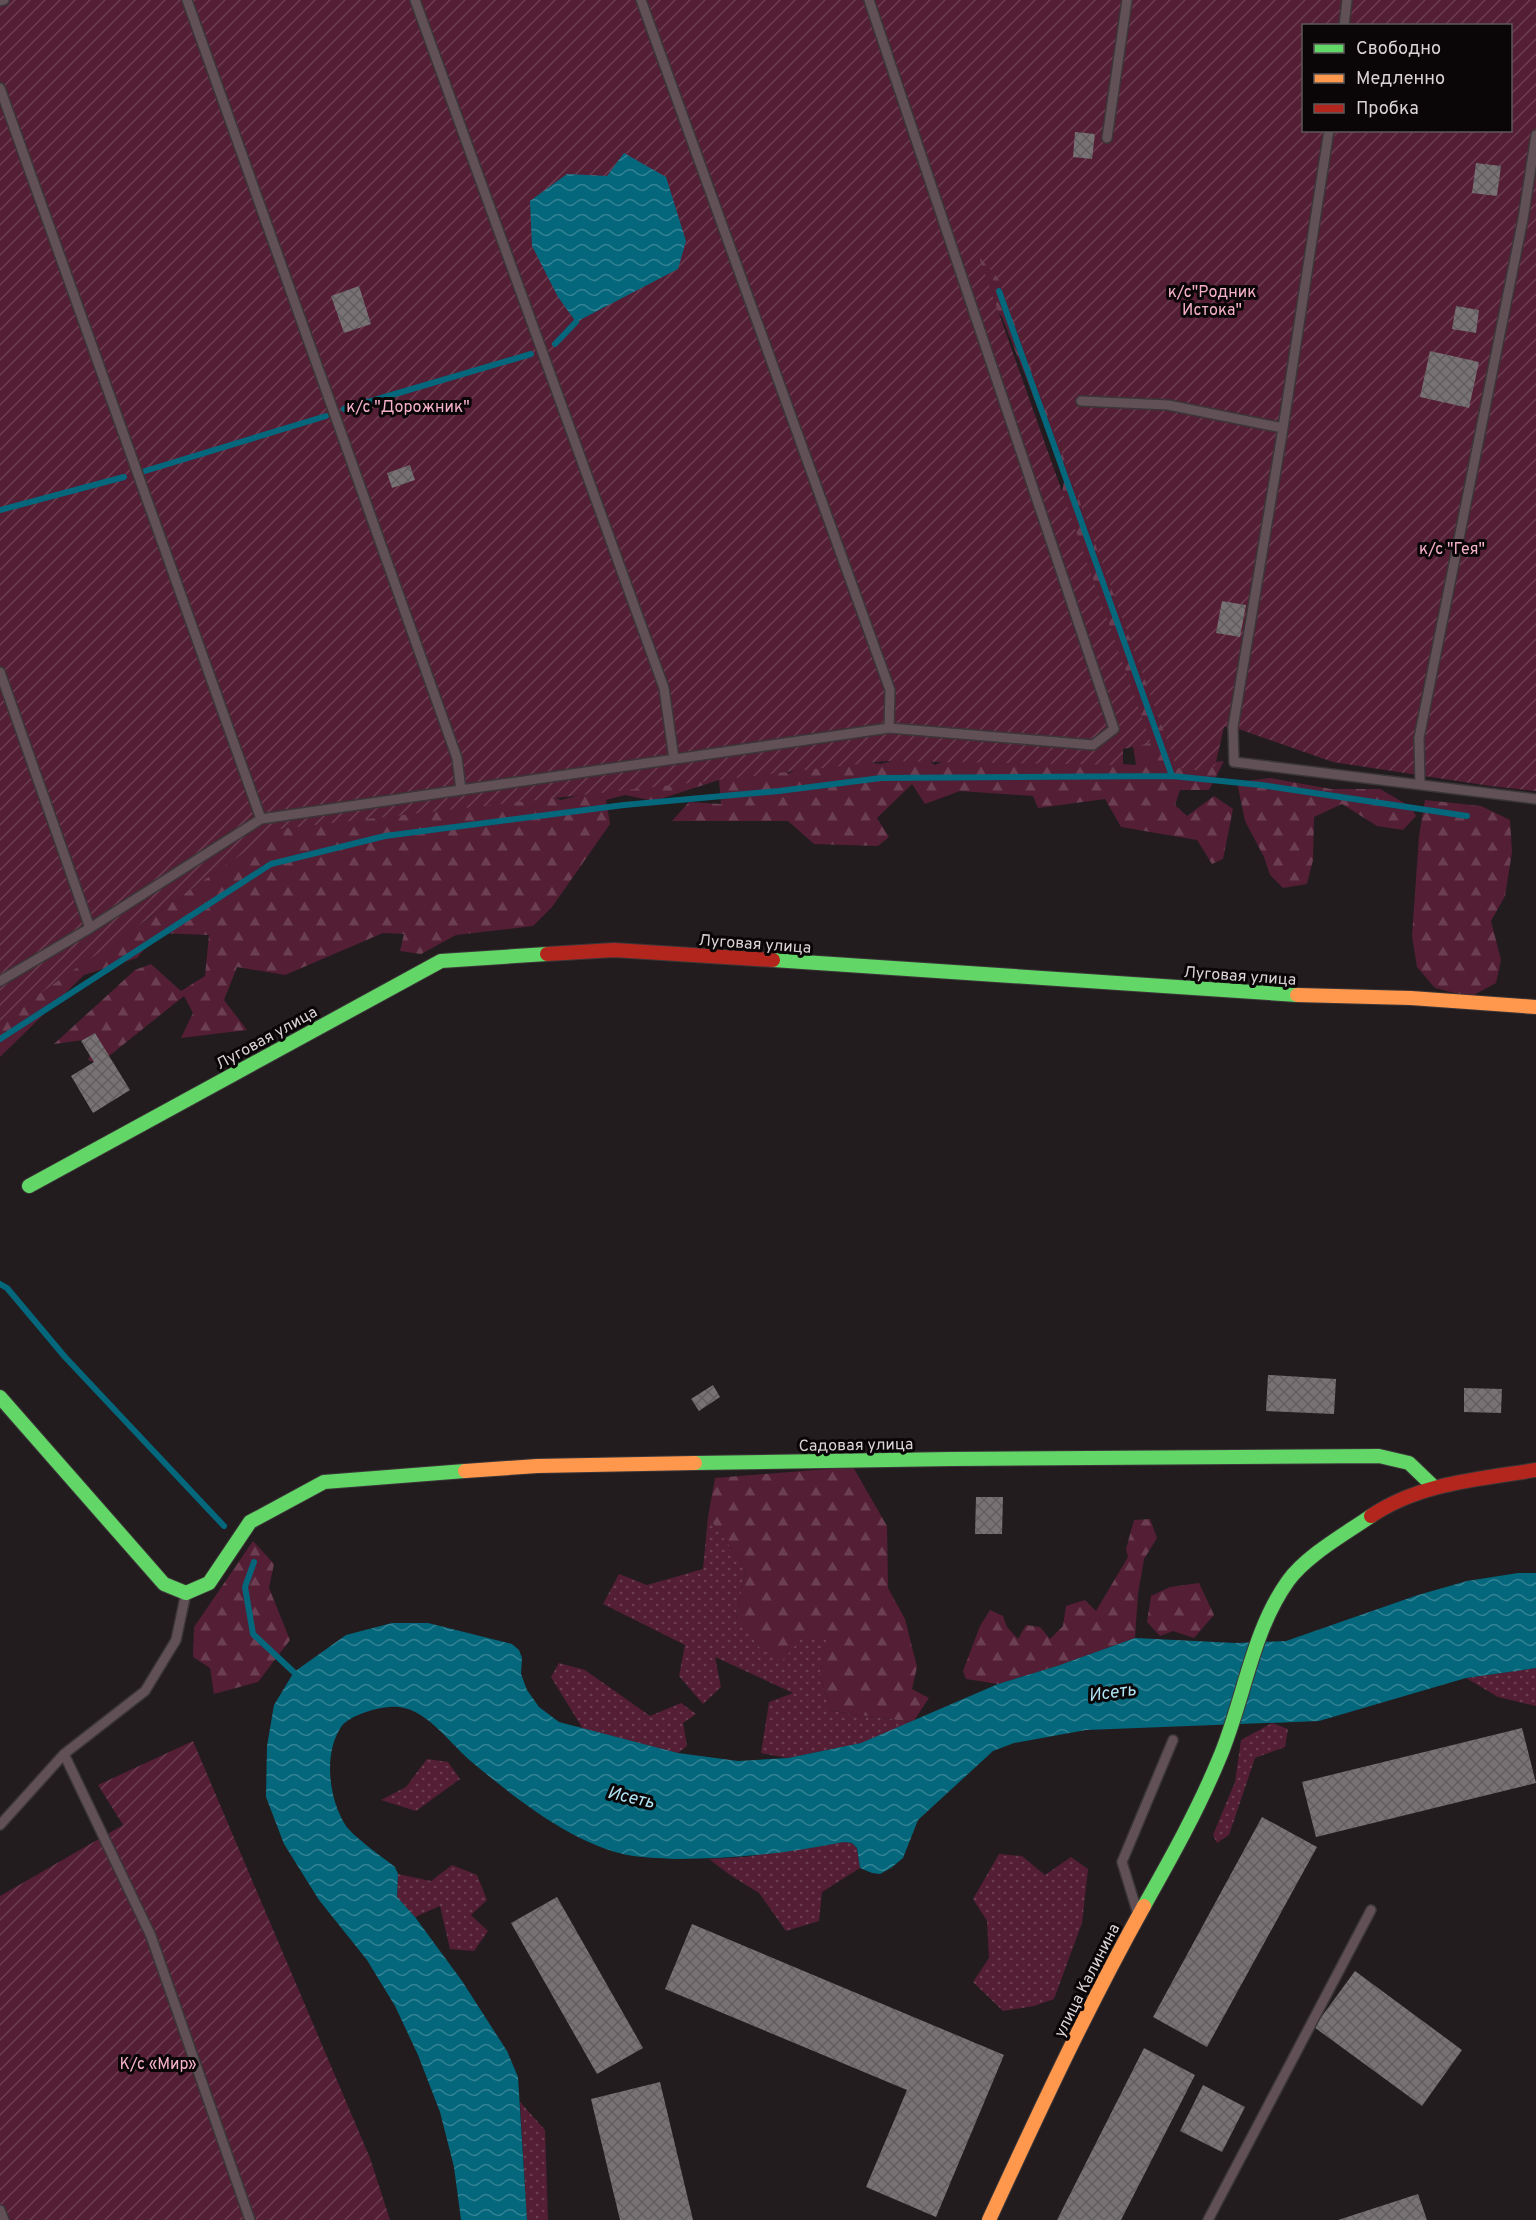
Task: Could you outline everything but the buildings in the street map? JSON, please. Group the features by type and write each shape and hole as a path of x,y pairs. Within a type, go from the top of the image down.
{"street":[{"name":"Луговая улица","path":"29,1186 441,961 614,950 1330,997 1411,998 1536,1007"},
{"path":"0,1397 164,1584 186,1593"},
{"name":"Садовая улица","path":"186,1593 209,1583 250,1522 324,1482 537,1466 963,1459 1379,1456 1408,1463 1434,1487"},
{"path":"1434,1487 1536,1470"},
{"name":"улица Калинина","path":"988,2220 1046,2096 1138,1914 1185,1832 1220,1758 1267,1616 1289,1579 1316,1554 1386,1506 1434,1487"}],"lane":[{"path":"187,0 457,758 462,790"},
{"path":"415,0 664,688 675,759"},
{"path":"641,0 890,690 889,728"},
{"path":"0,981 90,928 261,819 889,728 1093,745 1114,729 868,0"},
{"path":"1107,138 1127,0"},
{"path":"1344,24 1347,0"},
{"path":"0,88 261,819"},
{"path":"1329,132 1283,428 1233,727 1234,762 1536,799"},
{"path":"1419,784 1419,738 1523,219 1536,135"},
{"path":"1081,401 1168,405 1283,428"},
{"path":"0,672 90,928"},
{"path":"0,1825 64,1754 146,1691 176,1640 186,1593"},
{"path":"1138,1914 1122,1862 1173,1740"},
{"path":"64,1754 151,1936 250,2220"},
{"path":"1208,2220 1371,1910"},
{"path":"0,2210 3,2220"}],"green space":[{"name":"к/с \"Дорожник\"","path":"0,0 1536,0 1536,791 1333,762 1233,727 1224,727 1215,766 1204,771 1177,768 998,278 979,257 1151,743 1123,749 1123,765 886,761 278,829 0,1021"},
{"path":"953,209 1014,272 1182,765 1224,761 1209,790 1180,790 1175,805 1187,816 1214,796 1233,809 1223,859 1212,864 1197,840 1121,827 1105,799 1038,808 1033,796 960,791 925,804 912,784 877,818 889,837 878,846 814,844 788,821 672,821 689,802 721,804 719,780 654,801 625,795 606,800 610,824 552,907 533,926 456,935 421,954 400,951 404,934 383,933 285,975 237,967 224,1000 247,1030 181,1038 193,1013 184,996 99,1064 88,1060 98,1038 54,1044 135,970 151,964 181,991 205,976 209,935 158,933 137,958 84,975 0,1057 0,1019 127,920 141,924 290,819 525,788 561,800 707,760 790,773 820,756 881,764 918,753 935,765 963,753 1136,765 1123,681 1056,522 1065,477 1002,317 971,277"},
{"path":"1270,778 1331,789 1380,789 1411,807 1416,816 1403,830 1377,826 1342,804 1314,817 1313,860 1307,884 1283,888 1270,875 1264,857 1245,821 1237,782"},
{"path":"1425,800 1481,806 1510,820 1512,852 1505,896 1491,921 1501,960 1496,983 1470,997 1435,988 1417,967 1412,936 1419,836"},
{"path":"853,1467 887,1526 888,1588 905,1619 917,1667 912,1689 929,1698 913,1722 831,1711 820,1675 827,1636 804,1636 780,1663 760,1648 736,1619 746,1568 708,1517 715,1478"},
{"path":"708,1517 746,1568 736,1619 804,1636 828,1636 820,1675 831,1711 913,1722 861,1743 788,1758 761,1753 769,1702 793,1693 715,1657 721,1687 703,1704 679,1676 685,1645 603,1604 619,1574 647,1585 703,1569"},
{"path":"1150,1519 1157,1538 1144,1559 1138,1594 1135,1638 998,1684 966,1679 963,1671 980,1626 990,1610 1003,1616 1007,1627 1018,1639 1026,1625 1040,1627 1050,1639 1063,1626 1066,1606 1085,1600 1096,1611 1128,1557 1126,1549 1134,1520"},
{"path":"253,1541 274,1564 269,1588 290,1640 258,1682 214,1694 210,1668 193,1657 194,1627"},
{"path":"1199,1583 1214,1615 1194,1638 1173,1631 1160,1636 1147,1622 1151,1596 1170,1587"},
{"path":"559,1663 585,1670 650,1716 681,1703 696,1714 683,1723 687,1746 678,1753 583,1729 551,1677"},
{"path":"1536,1668 1536,1706 1498,1697 1466,1678"},
{"path":"1272,1723 1288,1729 1285,1747 1255,1758 1229,1835 1217,1843 1213,1835 1235,1782 1241,1740"},
{"name":"К/с «Мир»","path":"193,1741 370,2158 390,2220 0,2220 0,1896 123,1825 98,1785"},
{"path":"427,1759 448,1762 460,1779 416,1811 381,1800 406,1787"},
{"path":"844,1842 852,1843 857,1848 860,1868 822,1892 819,1921 786,1931 759,1893 709,1859 745,1857"},
{"path":"999,1854 1022,1856 1045,1875 1071,1857 1088,1869 1082,1923 1054,1999 1034,2006 1003,2011 973,1982 989,1958 987,1921 973,1899"},
{"path":"452,1865 477,1875 487,1900 471,1915 488,1931 474,1951 450,1949 440,1906 415,1917 397,1897 398,1874 431,1881"},
{"path":"520,2102 545,2130 548,2220 527,2220"}],"water":[{"path":"624,153 666,177 686,241 678,269 576,322 558,297 532,246 530,201 567,174 607,176"},
{"name":"Исеть","path":"1518,1573 1536,1573 1536,1668 1466,1678 1319,1721 1086,1730 1014,1743 993,1751 918,1820 903,1858 880,1874 860,1868 857,1848 852,1843 844,1842 740,1857 677,1859 619,1853 580,1838 542,1816 473,1763 439,1729 420,1714 393,1707 368,1711 345,1722 335,1738 330,1763 332,1790 340,1815 350,1831 395,1867 398,1874 397,1897 415,1917 462,1981 507,2051 518,2077 527,2220 461,2220 454,2167 440,2112 418,2055 395,2006 367,1960 319,1900 284,1844 266,1797 267,1746 274,1705 294,1672 346,1635 392,1623 428,1623 512,1644 519,1650 522,1658 521,1674 527,1690 539,1707 559,1722 678,1753 738,1761 788,1758 861,1743 998,1684 1135,1638 1235,1643 1286,1641 1418,1595 1467,1581"}],"waterway":[{"path":"999,291 1172,776"},
{"path":"555,344 576,322"},
{"path":"344,409 531,354"},
{"path":"145,471 326,416"},
{"path":"0,510 124,477"},
{"path":"0,1039 271,864 385,836 624,805 779,791 881,778 1172,776 1261,785 1467,816"},
{"path":"0,1284 7,1288 65,1357 224,1526"},
{"path":"254,1562 245,1587 253,1634 299,1677"}],"traffic: fast":[{"path":"29,1186 441,961 547,954"},
{"path":"773,960 1297,995"},
{"path":"0,1397 164,1584 186,1593 209,1583 250,1522 324,1482 465,1471"},
{"path":"695,1463 1379,1456 1409,1463 1434,1487"},
{"path":"1144,1906 1184,1834 1211,1778 1228,1737 1256,1645 1275,1601 1288,1581 1305,1562 1371,1516"}],"traffic: slow":[{"path":"1297,995 1411,998 1536,1007"},
{"path":"465,1471 537,1466 695,1463"},
{"path":"989,2220 1083,2022 1144,1906"}],"traffic: jam":[{"path":"547,954 614,950 773,960"},
{"path":"1371,1516 1409,1496 1430,1489 1536,1470"}],"park label":[{"name":"к/с\"Родник Истока\"","path":"1212,300"},
{"name":"к/с \"Гея\"","path":"1452,548"}]}
